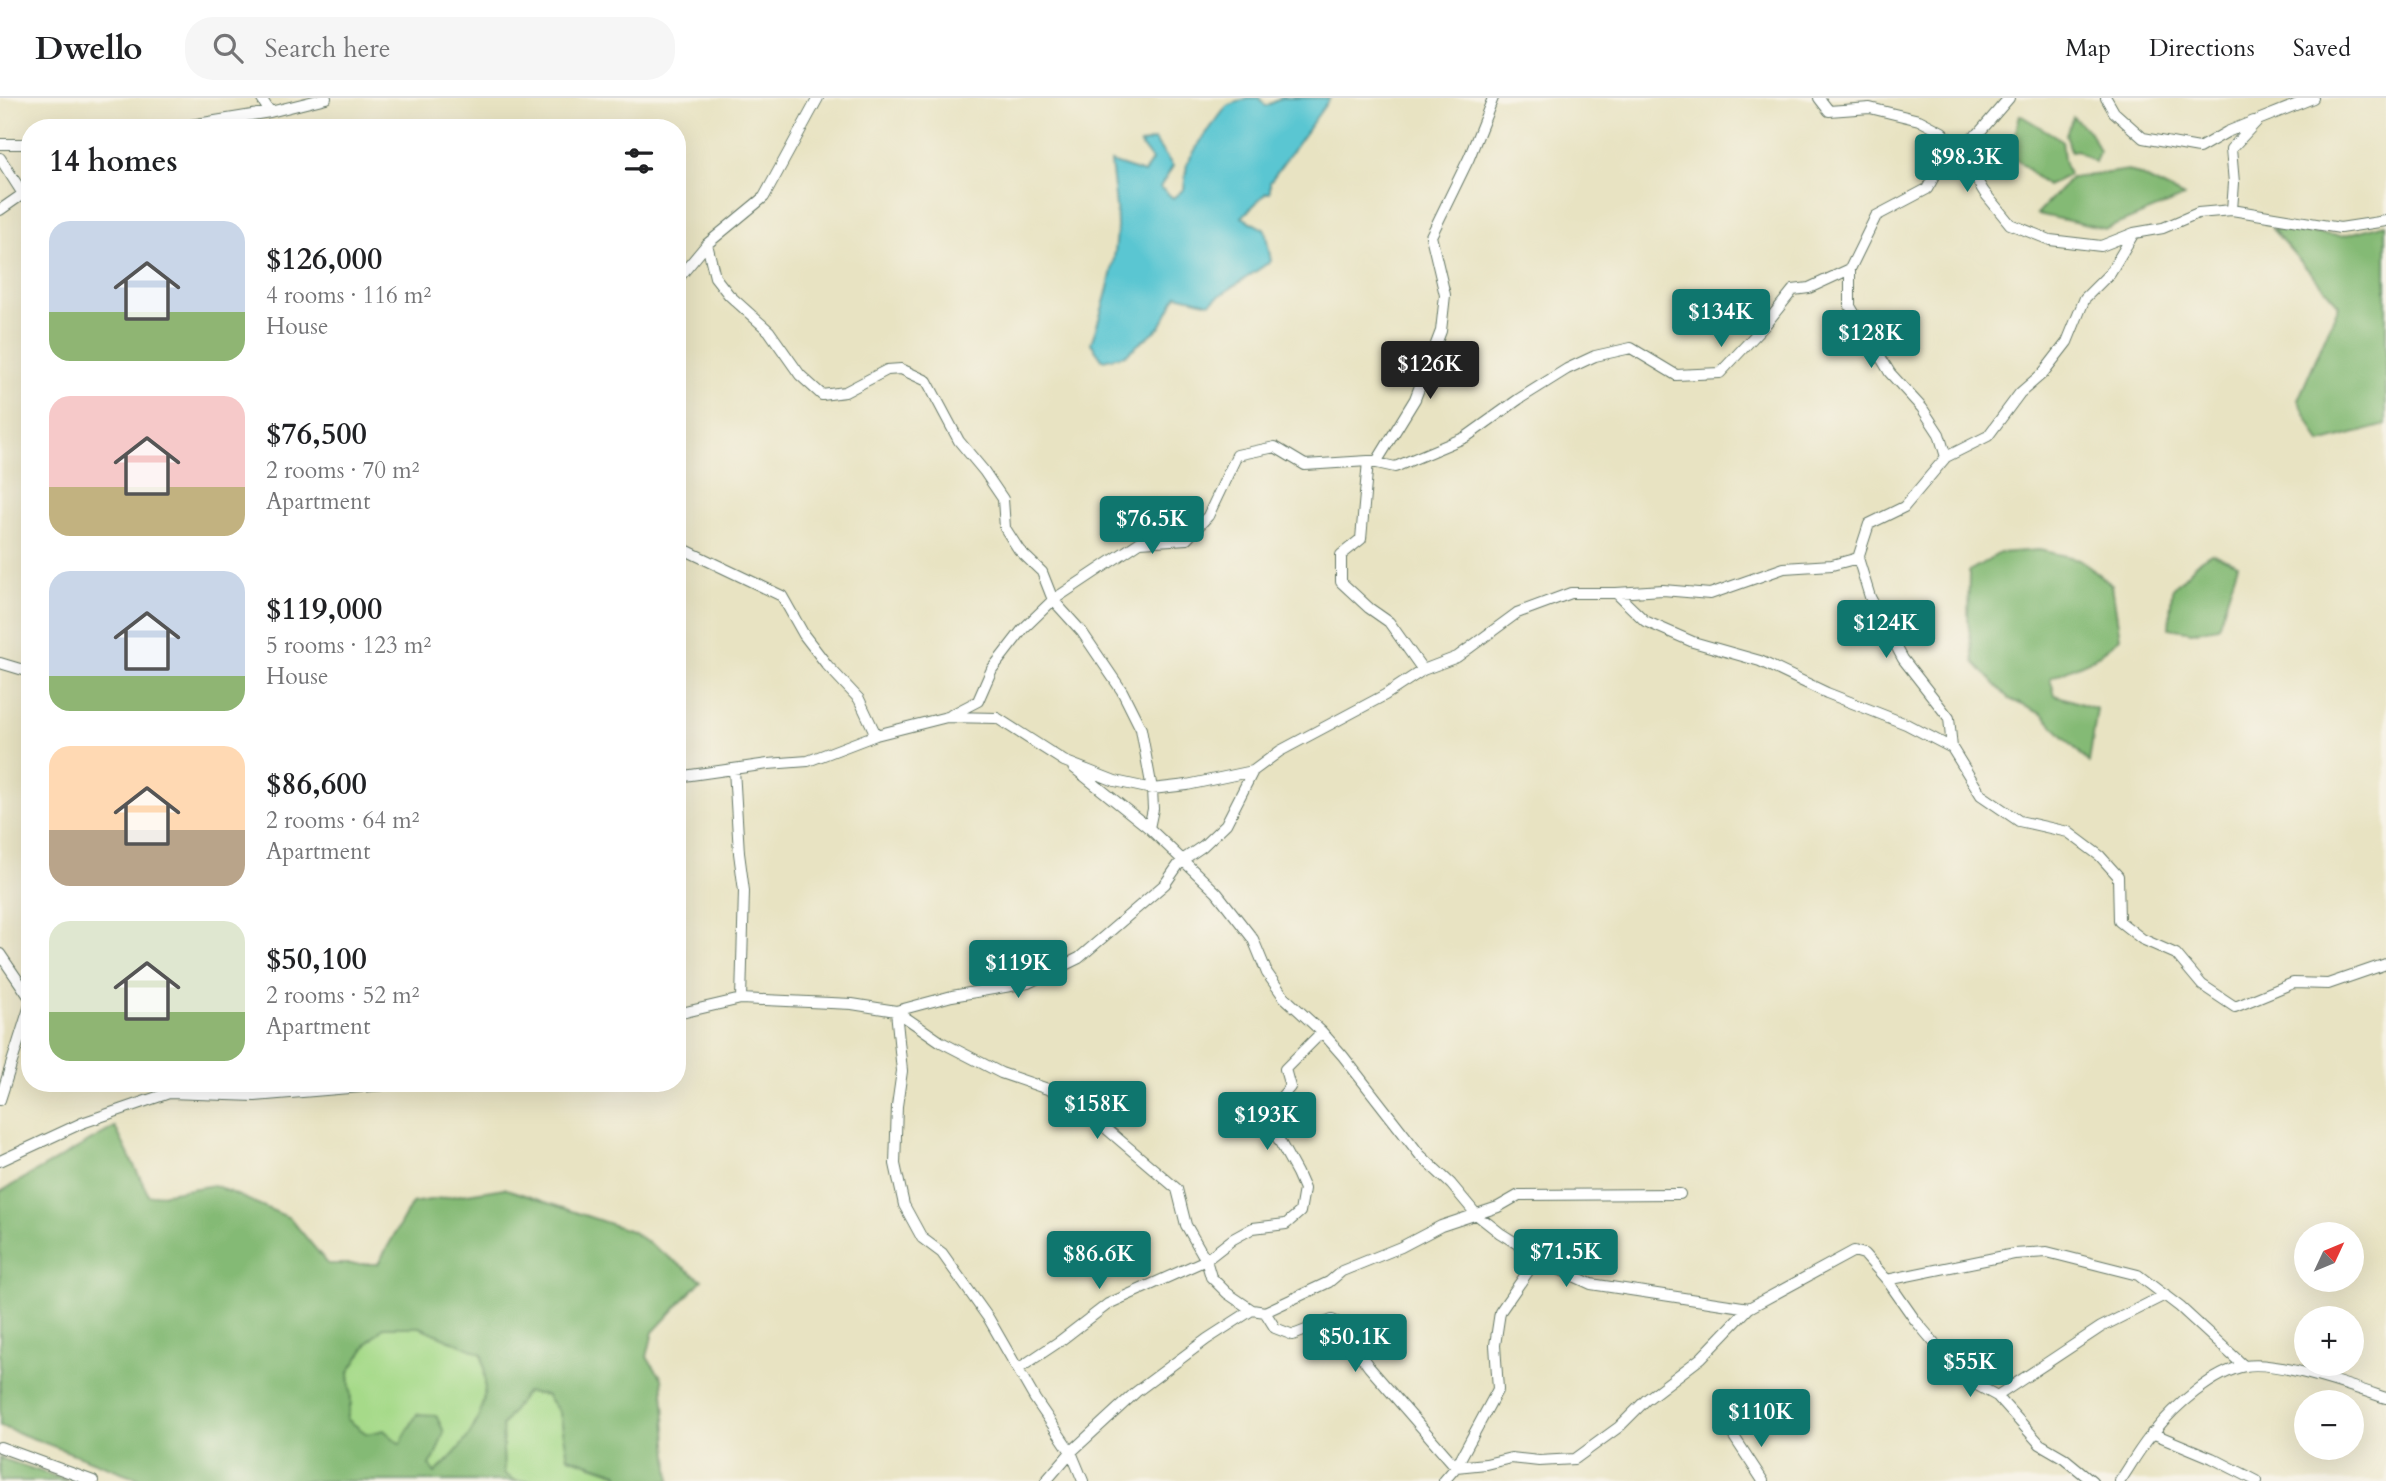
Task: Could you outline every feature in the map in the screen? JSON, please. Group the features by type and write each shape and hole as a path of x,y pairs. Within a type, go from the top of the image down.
{"street":[{"path":"261,98 270,112"},
{"path":"228,119 326,98"},
{"path":"686,269 707,244 764,197 818,98"},
{"path":"686,776 808,761 876,735 947,717 978,701 992,669 1023,629 1053,600 1140,542 1186,539 1208,516 1237,455 1275,447 1305,466 1377,461 1415,399 1441,331 1445,295 1431,236 1469,158 1493,98"},
{"path":"1819,98 1829,111 1870,108 1919,120 1942,132 1956,146 1984,192 2010,224 2050,240 2101,246 2134,233 2163,228 2198,213 2232,210 2340,228 2386,221"},
{"path":"1946,457 1939,434 1922,408 1890,373 1850,306 1850,269 1876,216 1927,189 1943,161 1956,146 1978,134 2009,98"},
{"path":"2106,98 2114,112 2143,138 2199,148 2227,132 2313,98"},
{"path":"2232,210 2234,183 2231,149 2258,120"},
{"path":"0,144 21,144"},
{"path":"0,158 21,189"},
{"path":"0,210 21,199"},
{"path":"2134,233 2110,273 2085,298 2067,342 2043,373 2020,393 1988,436 1946,457 1904,507 1869,524 1858,558 1870,597 1903,659 1949,718 1952,748 1981,795 2019,821 2068,832 2100,856 2118,876 2119,921 2142,939 2176,954 2202,985 2235,1007 2293,983 2328,984 2386,964"},
{"path":"707,244 715,277 729,295 769,331 800,375 822,395 845,393 887,370 901,369 927,381 958,441 984,471 1003,499 1006,528 1019,550 1042,572 1053,600 1082,632 1122,691 1141,729 1152,789 1153,809 1149,828"},
{"path":"1368,461 1395,467 1466,437 1557,375 1595,356 1631,348 1676,375 1720,373 1793,290 1809,288 1850,269"},
{"path":"1368,461 1361,539 1341,555 1341,582 1389,622 1423,670"},
{"path":"686,550 782,596 804,635 827,665 859,699 876,735"},
{"path":"1064,761 1115,781 1152,789 1187,785 1253,771 1280,751 1385,695 1423,670 1457,657 1517,612 1571,593 1663,590 1710,594 1784,568 1832,565 1858,558"},
{"path":"1616,593 1645,621 1693,642 1760,661 1828,693 1906,724 1952,748"},
{"path":"0,663 21,669"},
{"path":"947,717 997,718 1064,761 1149,828 1217,892 1253,939 1267,973 1284,997 1322,1032 1343,1056 1420,1156 1451,1184 1476,1214 1500,1233 1538,1257 1591,1284 1749,1308"},
{"path":"733,769 744,891 741,999"},
{"path":"686,1012 741,999 852,1004 896,1011 952,996 1028,983 1079,958 1165,884 1181,860 1203,846 1226,824 1253,771"},
{"path":"0,954 21,985"},
{"path":"896,1011 941,1042 1001,1073 1068,1096 1177,1189 1186,1225 1206,1260 1211,1277 1227,1293 1252,1310 1265,1312 1329,1282 1342,1271 1401,1247 1441,1226 1498,1207 1519,1195 1680,1194"},
{"path":"896,1011 902,1071 897,1106 895,1164 904,1205 922,1238 942,1253 989,1319 1071,1452 1083,1481"},
{"path":"1018,1369 1108,1304 1206,1260 1233,1239 1253,1228 1286,1224 1300,1212 1304,1189 1269,1122 1268,1112 1290,1087 1286,1069 1322,1032"},
{"path":"0,1100 21,1034"},
{"path":"0,1161 82,1123 169,1093 255,1096 302,1092"},
{"path":"1456,1467 1511,1458 1539,1461 1575,1458 1619,1427 1646,1400 1701,1358 1749,1308 1854,1251 1864,1254 1887,1280 1915,1320 1964,1378 1997,1396 2040,1444 2064,1458 2092,1481"},
{"path":"1887,1280 2014,1254 2047,1252 2138,1275 2165,1295 2244,1366"},
{"path":"1444,1481 1456,1467 1498,1389 1495,1345 1500,1312 1538,1257"},
{"path":"1997,1396 2101,1327 2165,1295"},
{"path":"1046,1481 1071,1452 1136,1392 1207,1339 1252,1310"},
{"path":"1265,1312 1275,1328 1293,1335 1332,1320 1338,1322 1369,1367 1456,1467"},
{"path":"2120,1481 2152,1433 2178,1406 2211,1380 2244,1366 2272,1366 2386,1398"},
{"path":"2152,1433 2225,1464 2257,1481"},
{"path":"1733,1435 1763,1481"},
{"path":"0,1447 93,1481"}],"green space":[{"path":"2020,115 2062,140 2069,175 2047,186 2010,154"},
{"path":"2073,117 2090,132 2099,151 2095,162 2077,150 2071,151 2066,134"},
{"path":"2129,170 2184,197 2106,229 2037,214 2071,178"},
{"path":"2386,224 2386,425 2320,443 2298,400 2339,305 2272,229 2342,236"},
{"path":"2039,550 2079,559 2112,585 2120,638 2093,659 2050,678 2055,695 2097,709 2089,763 2042,714 2009,699 1974,662 1968,622 1969,571 2000,553"},
{"path":"2211,553 2238,564 2218,627 2192,632 2169,628 2172,590 2200,560"},
{"path":"115,1127 149,1196 214,1185 290,1218 328,1264 378,1264 412,1203 504,1188 631,1231 702,1280 653,1332 647,1357 662,1378 670,1481 618,1481 618,1473 568,1457 560,1413 546,1395 526,1392 502,1426 504,1474 516,1481 145,1481 0,1426 0,1192","holes":["384,1327 420,1327 482,1354 485,1391 477,1421 460,1447 435,1473 429,1465 444,1432 436,1415 417,1414 400,1444 384,1430 367,1434 347,1419 351,1403 349,1372 368,1343"]},
{"path":"383,1327 420,1327 482,1354 487,1381 480,1414 465,1444 435,1473 413,1452 366,1434 347,1419 351,1403 349,1372 368,1343"},
{"path":"526,1392 546,1395 560,1413 568,1457 618,1474 618,1481 516,1481 504,1474 502,1426"},
{"path":"0,1458 69,1481 0,1481"}],"water":[{"path":"1247,98 1259,98 1266,106 1282,98 1330,98 1270,182 1270,193 1266,193 1242,217 1265,230 1271,261 1209,303 1177,295 1160,327 1125,355 1103,360 1091,343 1108,286 1116,242 1111,162 1144,173 1152,160 1140,144 1154,140 1173,166 1160,187 1173,198 1184,189 1187,163 1202,139 1227,106"}]}
